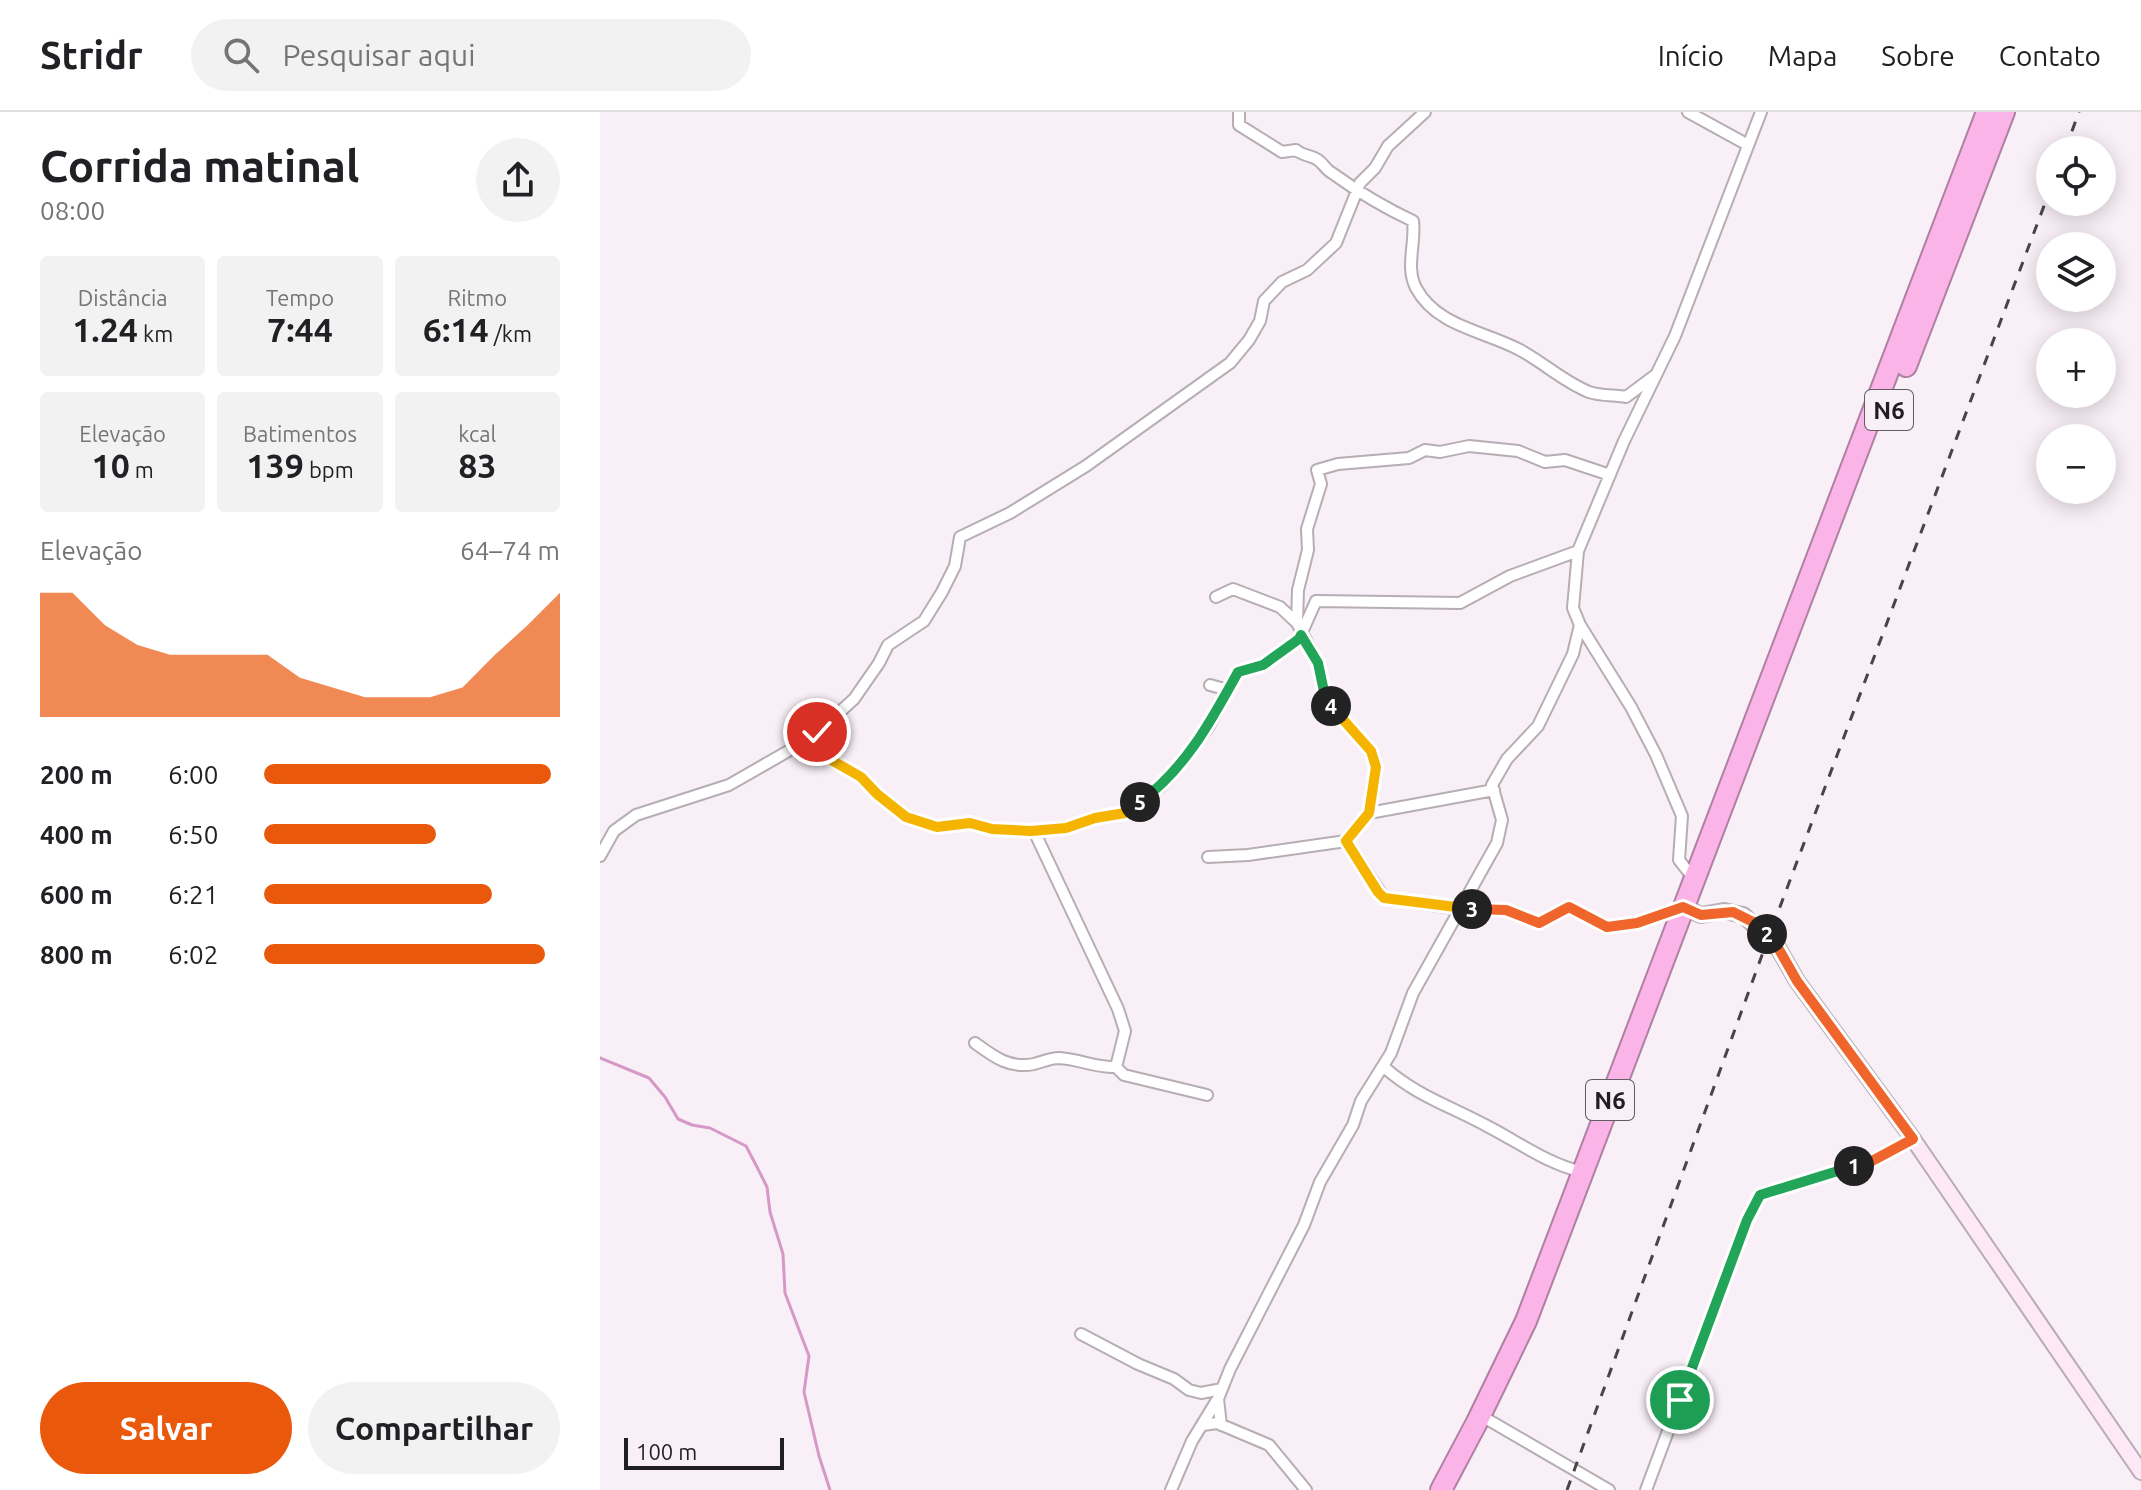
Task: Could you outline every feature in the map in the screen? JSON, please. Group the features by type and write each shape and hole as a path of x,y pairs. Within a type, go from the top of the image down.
{"highway":[{"name":"N6","path":"1441,1490 1526,1321 1987,112"},
{"name":"N6","path":"1764,703 1831,562 2004,112"}],"street":[{"path":"1239,112 1239,125 1282,152 1296,150 1311,156 1322,162 1329,172 1389,210 1413,221 1409,271 1416,290 1440,314 1466,330 1521,350 1591,393 1626,397 1657,374"},
{"path":"600,856 614,831 636,815 729,785 811,738 854,699 888,645 924,621 955,566 960,537 1010,513 1086,466 1230,363 1260,321 1264,301 1282,282 1307,270 1336,243 1357,189 1388,146 1425,112"},
{"path":"1688,112 1748,145"},
{"path":"1695,880 1679,860 1682,816 1656,755 1573,608 1578,551 1675,336 1761,112"},
{"path":"1208,857 1248,855 1346,841 1369,813 1376,767 1371,751 1326,701 1318,663 1297,623 1298,590 1308,550 1307,529 1321,484 1317,470 1338,464 1409,458 1425,450 1440,452 1469,446 1518,451 1545,462 1565,460 1610,475"},
{"path":"811,738 833,761 861,777 906,817 937,827 970,823 992,829 1034,831 1066,828 1095,818 1125,813 1160,787 1209,726 1238,672 1263,665 1299,639 1316,601 1460,603 1510,576 1578,551"},
{"path":"1216,597 1233,589 1280,607 1297,623"},
{"path":"1171,1490 1192,1441 1220,1394 1304,1225 1320,1182 1353,1125 1361,1101 1384,1067 1413,993 1497,843 1502,820 1492,785 1507,759 1538,726 1573,654 1580,625"},
{"path":"1210,685 1228,690"},
{"path":"1369,813 1494,790"},
{"path":"1034,831 1118,1009 1125,1031 1116,1067"},
{"path":"1346,841 1384,898 1460,909 1506,910 1539,923 1569,907 1607,927 1637,923 1683,907 1701,915 1733,912 1753,922 1777,946 1797,981 1913,1139 2141,1472"},
{"path":"975,1043 1014,1066 1054,1058 1103,1068 1116,1067 1124,1075 1207,1095"},
{"path":"1384,1067 1424,1097 1486,1125 1558,1166 1582,1172"},
{"path":"1646,1490 1747,1220 1760,1195 1872,1161 1913,1139"},
{"path":"1081,1334 1174,1379 1189,1390 1220,1394"},
{"path":"1220,1394 1221,1425"},
{"path":"1480,1415 1609,1490"},
{"path":"1203,1425 1221,1425 1269,1445 1306,1490"}],"waterway":[{"path":"600,1058 649,1078 678,1119 710,1128 746,1146 767,1187 770,1212 783,1254 785,1293 809,1356 804,1392 830,1490"}],"railway":[{"path":"2070,136 2079,112"},
{"path":"1567,1490 1769,936 2040,216"}],"route":[{"path":"817,732 811,738 833,761 861,777 906,817 937,827 970,823 992,829 1031,831 1066,828 1095,818 1125,813 1160,787 1209,726 1238,672 1263,665 1301,635 1318,663 1326,701 1371,751 1376,767 1369,813 1346,841 1384,898 1460,909 1506,910 1539,923 1569,907 1607,927 1637,923 1683,907 1701,915 1733,912 1753,922 1777,946 1797,981 1913,1139 1872,1161 1760,1195 1747,1220 1680,1400"}]}
